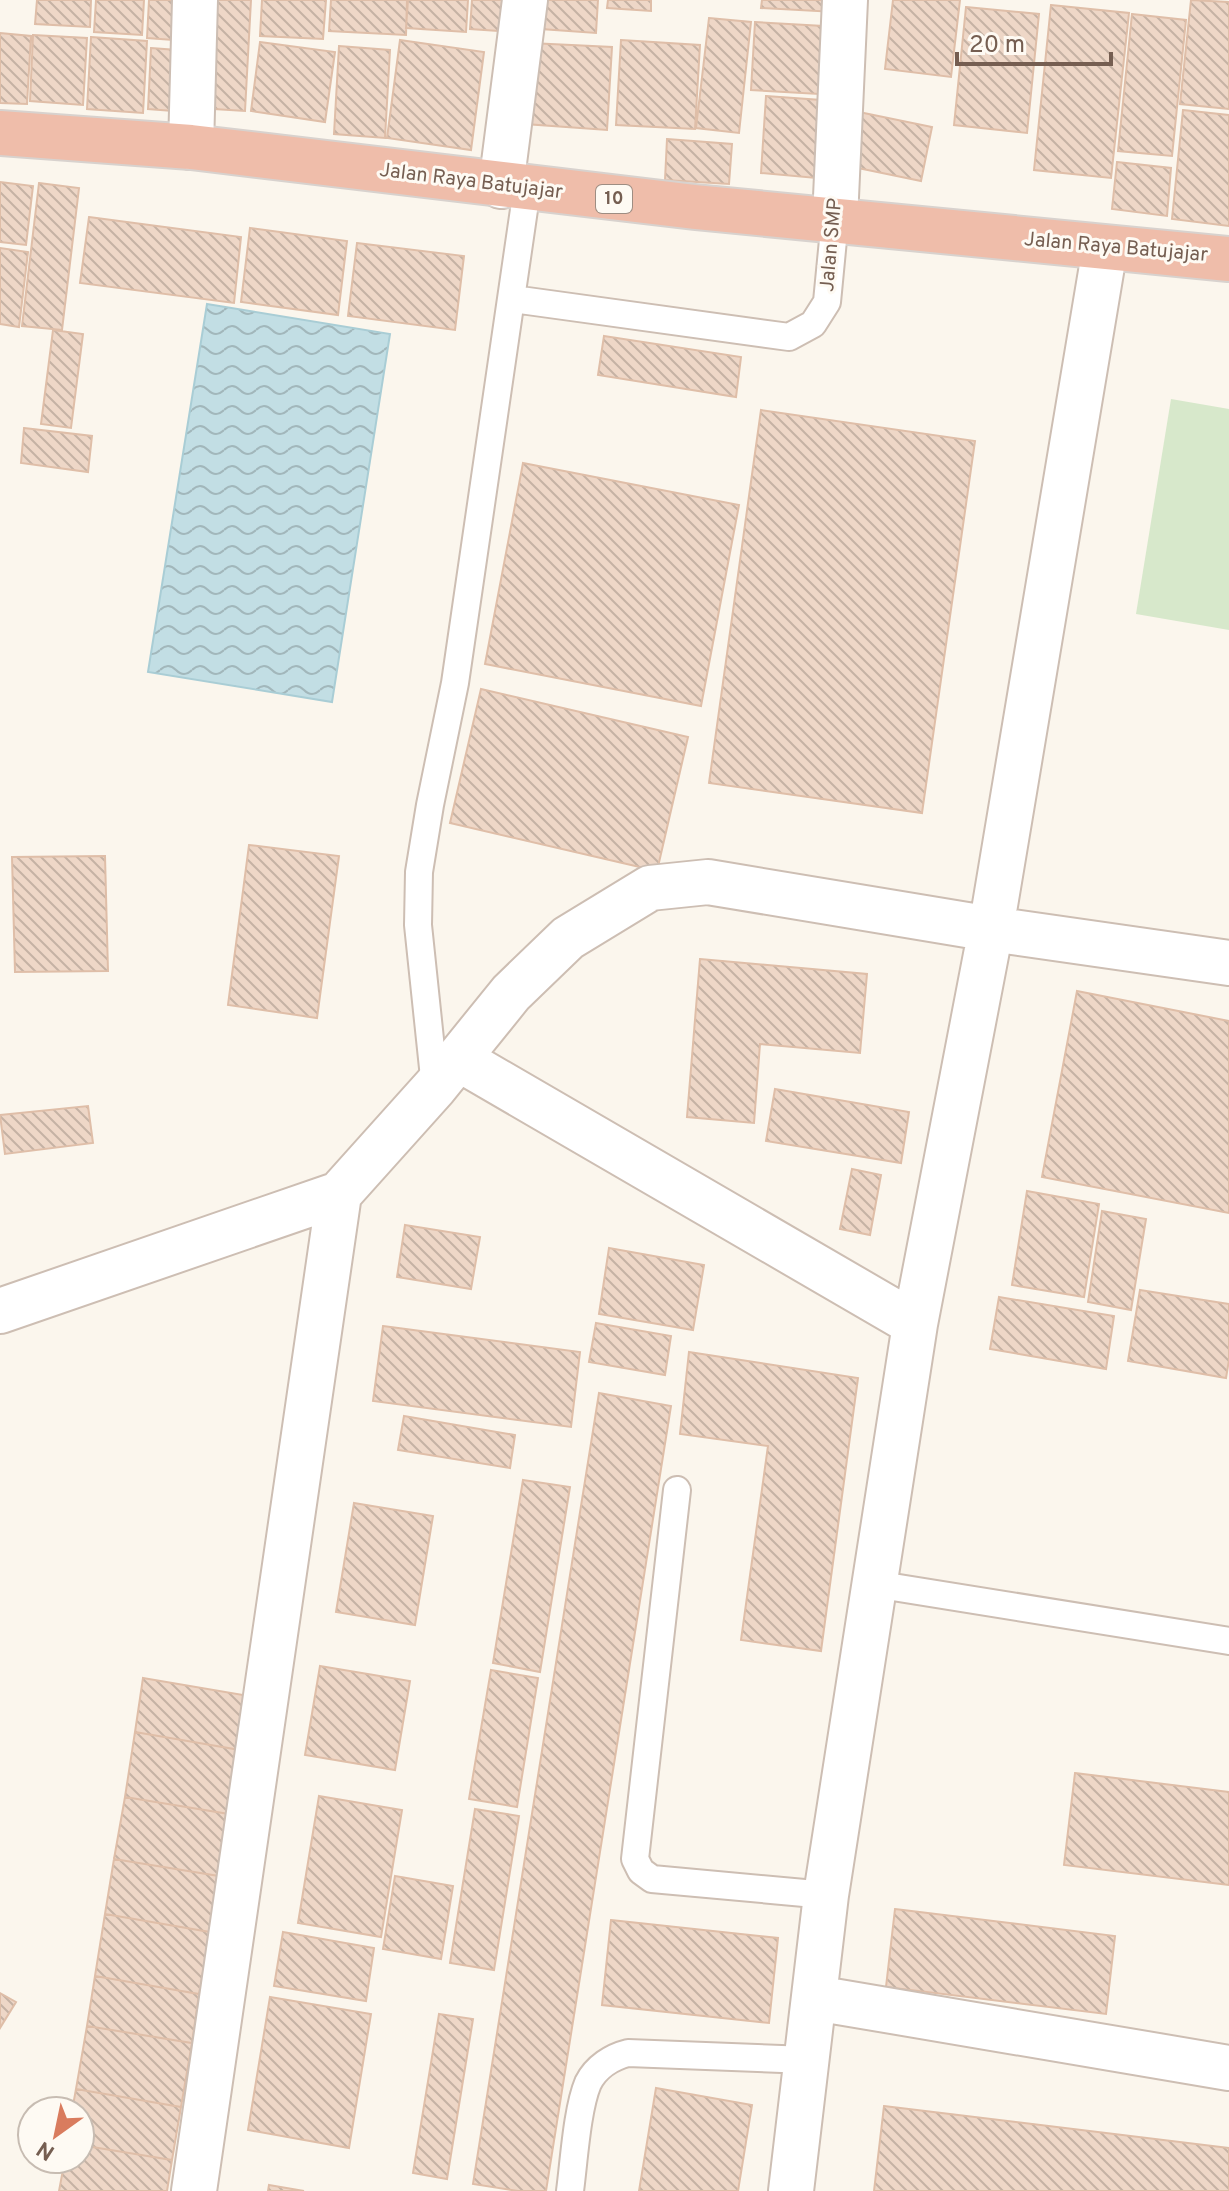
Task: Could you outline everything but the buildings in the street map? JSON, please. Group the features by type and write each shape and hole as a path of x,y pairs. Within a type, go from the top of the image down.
{"highway":[{"name":"Jalan Raya Batujajar","path":"0,133 191,147 514,188 1229,259"}],"street":[{"path":"191,147 195,0"},
{"path":"514,188 525,0"},
{"name":"Jalan SMP","path":"835,219 845,0"},
{"path":"791,2191 826,1895 915,1324 991,929 1105,248"},
{"path":"0,1311 339,1194 447,1073 511,993 568,938 650,888 708,882 991,929 1229,963"},
{"path":"447,1073 915,1324"},
{"path":"194,2191 339,1194"},
{"path":"815,1998 1229,2068"}],"lane":[{"path":"447,1073 418,925 419,872 455,683 513,299 514,188"},
{"name":"Jalan SMP","path":"513,299 789,337 813,324 827,302 835,219"},
{"path":"677,1490 635,1859 641,1871 652,1879 826,1895"},
{"path":"874,1584 1229,1641"},
{"path":"570,2191 589,2080 615,2057 628,2053 808,2060"}],"green space":[{"path":"1171,399 1229,409 1229,630 1136,614"}],"water":[{"path":"207,304 390,334 332,702 148,672"}]}
